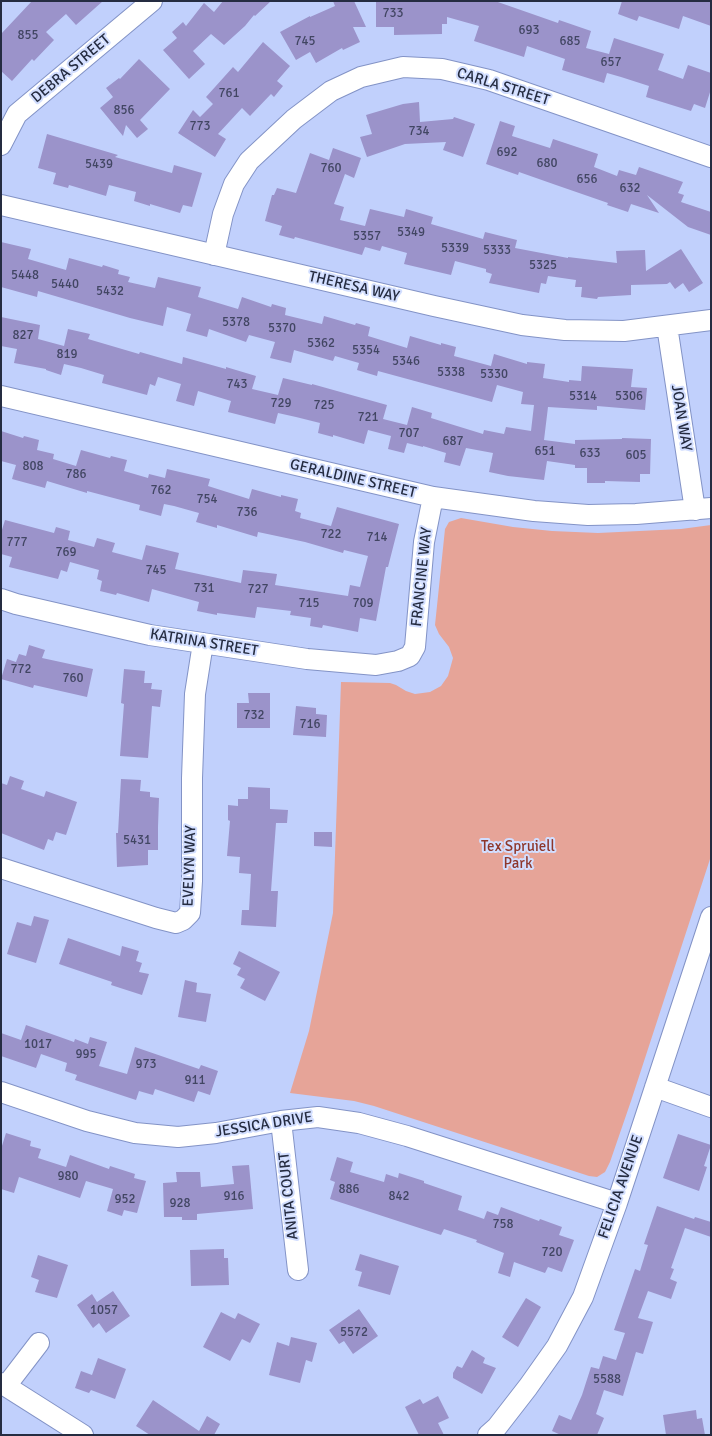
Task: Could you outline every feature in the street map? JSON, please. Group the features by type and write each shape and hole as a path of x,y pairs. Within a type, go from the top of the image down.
{"street":[{"name":"DEBRA STREET","path":"1,145 18,114 152,1"},
{"name":"CARLA STREET","path":"214,255 222,214 234,184 249,161 294,119 331,91 361,77 403,67 442,69 489,80 711,157"},
{"name":"THERESA WAY","path":"1,205 522,325 565,330 624,331 711,320"},
{"name":"JOAN WAY","path":"667,326 703,509"},
{"name":"GERALDINE STREET","path":"1,396 433,498 534,511 588,515 703,509"},
{"name":"FRANCINE WAY","path":"410,656 415,647 424,542 433,498"},
{"name":"KATRINA STREET","path":"1,599 16,604 150,635 307,659 376,665 398,661 410,656"},
{"name":"EVELYN WAY","path":"1,868 156,918 176,923 183,920 190,913 192,881 192,778 195,694 203,643"},
{"name":"FELICIA AVENUE","path":"498,1432 557,1346 583,1297 617,1203 711,917"},
{"path":"655,1087 711,1107"},
{"name":"JESSICA DRIVE","path":"1,1092 87,1121 136,1133 178,1137 216,1133 281,1121 318,1117 359,1123 617,1203"},
{"name":"ANITA COURT","path":"281,1121 298,1270"},
{"path":"38,1343 3,1384 83,1435"}],"green space":[{"name":"Tex Spruiell Park","path":"461,518 513,527 552,531 598,533 681,529 711,525 711,856 610,1162 605,1172 597,1177 589,1176 374,1106 354,1101 290,1093 309,1031 333,913 341,682 390,683 415,694 430,692 441,686 448,676 453,658 449,647 439,634 435,625 445,529 449,522"}],"building":[{"path":"32,1 103,1 76,25 66,14 46,32 54,40 34,61 32,59 12,81 1,71 1,34"},
{"path":"223,1 271,1 255,16 254,15 245,26 224,45 211,34 193,51 205,64 189,79 163,50 177,38 172,32 183,22 186,26 204,3 214,12"},
{"path":"333,1 354,1 366,27 353,27 360,42 343,50 342,48 316,63 310,52 296,60 280,32 310,16 335,6"},
{"path":"376,1 495,1 558,23 559,20 591,31 586,48 609,54 614,38 664,54 658,70 683,79 688,65 711,73 711,89 705,108 694,104 691,111 646,97 649,86 621,77 607,73 604,83 562,70 565,59 527,46 524,57 474,41 479,26 447,17 447,24 442,24 442,34 394,35 394,27 376,27"},
{"path":"622,1 711,1 711,26 683,16 679,29 639,16 637,21 618,14"},
{"path":"263,42 290,66 277,81 283,86 274,97 271,94 250,116 242,108 218,134 226,139 215,157 178,133 193,110 200,117 213,104 206,97 233,67 238,72"},
{"path":"139,59 170,89 140,120 148,129 137,138 126,125 123,136 100,108 113,97 106,88 119,78 120,79"},
{"path":"419,102 420,122 453,119 454,117 475,124 463,157 443,150 446,142 405,144 367,157 360,137 372,134 366,115 403,104"},
{"path":"500,121 515,126 512,136 550,148 553,139 598,154 594,167 617,176 619,170 636,175 639,167 683,182 678,193 684,195 681,202 711,212 711,235 688,227 647,195 659,213 631,204 628,212 607,205 608,203 519,172 518,175 486,164"},
{"path":"47,134 118,155 115,157 172,173 174,165 202,173 192,207 183,205 180,213 150,204 150,206 134,201 136,192 109,185 106,196 69,185 68,188 53,184 56,173 38,168"},
{"path":"333,148 361,158 354,178 345,174 334,204 344,207 340,220 365,226 370,209 404,217 406,209 433,217 431,224 483,239 485,232 517,240 515,248 568,258 617,263 616,251 645,250 646,271 681,249 703,283 689,292 683,283 675,289 670,282 667,284 631,285 631,295 598,297 597,299 581,297 582,287 575,287 576,280 548,276 546,284 541,283 539,293 489,283 492,274 486,272 486,269 455,261 451,275 404,264 407,253 382,246 380,251 365,247 362,255 295,237 294,239 279,235 282,226 265,221 272,195 274,195 277,188 296,193 310,153 329,160"},
{"path":"1,242 31,249 28,259 66,270 69,258 119,270 118,274 130,277 128,282 155,288 158,277 201,287 198,297 238,309 242,297 271,307 272,304 286,308 285,315 322,324 324,316 355,325 356,323 370,327 368,336 407,348 410,336 441,345 441,343 456,347 454,356 491,366 494,354 527,364 527,362 545,364 543,378 569,382 569,380 581,381 582,366 633,369 631,387 647,388 645,410 597,406 597,410 548,407 544,440 575,444 575,440 622,438 651,439 650,474 640,474 640,482 605,481 605,483 587,483 587,468 575,468 575,465 547,461 544,480 508,476 489,472 493,453 466,448 460,466 444,462 446,453 423,446 407,443 404,453 388,449 391,436 368,430 364,444 333,435 333,437 318,433 320,423 296,417 278,413 275,424 228,412 231,401 198,391 194,406 176,401 181,384 158,377 155,386 150,384 147,395 102,383 104,375 81,368 64,364 61,375 46,369 14,363 17,349 1,346 1,317 40,325 38,339 64,346 68,329 90,334 88,339 139,354 140,352 182,364 183,357 226,369 226,367 256,376 252,389 278,395 283,378 312,384 387,405 383,419 407,425 412,407 432,413 431,418 483,434 484,430 504,434 506,427 531,431 534,405 521,404 523,392 497,385 492,402 378,371 377,376 357,370 359,363 335,356 333,361 294,350 291,363 270,358 275,342 249,335 246,342 209,329 207,337 186,331 191,314 167,307 163,326 38,291 37,297 1,287"},
{"path":"1,431 23,438 24,436 39,440 37,450 54,454 53,459 76,466 81,450 110,458 111,456 127,460 124,471 148,478 149,474 165,478 167,469 210,479 208,486 249,499 252,489 281,497 281,495 298,499 295,511 301,513 300,518 331,526 337,507 399,524 388,567 386,567 376,621 360,618 358,632 323,625 322,628 310,626 311,618 290,615 291,611 257,607 255,618 217,613 217,615 197,611 199,602 152,589 149,602 117,593 116,595 100,591 102,581 97,579 99,570 70,562 67,572 61,570 58,579 9,567 12,557 1,554 1,533 5,520 54,533 56,527 70,531 68,540 94,547 97,538 115,543 112,552 142,560 146,545 179,553 175,569 241,583 243,570 277,574 275,585 348,596 350,585 360,587 368,556 344,550 343,553 305,542 258,532 257,537 217,525 217,528 196,522 199,513 174,506 164,504 161,516 139,510 140,505 87,491 87,493 47,481 45,488 12,479 16,465 1,461"},
{"path":"29,645 45,650 42,658 93,669 87,697 34,685 33,688 1,679 7,659 16,662 19,654 26,656"},
{"path":"124,669 145,671 144,683 152,683 151,689 162,690 160,707 152,706 148,758 120,756 124,704 121,703"},
{"path":"248,693 270,693 270,728 237,728 237,703 249,703"},
{"path":"296,706 316,708 316,714 327,715 326,737 293,735"},
{"path":"10,776 24,781 21,789 44,797 46,791 77,802 66,835 56,832 53,841 48,839 44,850 1,833 1,783 7,785"},
{"path":"121,779 141,780 140,791 150,792 150,797 159,798 158,850 148,850 148,865 117,867 116,833 118,833"},
{"path":"248,787 270,788 270,809 288,810 287,823 276,823 271,891 278,891 276,927 241,925 242,910 249,910 251,874 239,873 240,857 227,856 230,821 228,820 228,805 238,806 238,799 248,799"},
{"path":"314,832 332,832 332,847 314,846"},
{"path":"34,916 49,920 36,963 7,954 17,922 31,926"},
{"path":"68,938 120,956 122,946 139,951 136,961 142,963 139,972 149,974 142,995 111,985 112,982 59,964"},
{"path":"239,951 280,972 265,1001 240,988 245,979 237,975 241,968 233,964"},
{"path":"185,980 197,983 196,992 211,994 206,1022 178,1017"},
{"path":"26,1025 74,1042 75,1039 88,1044 90,1037 107,1042 99,1066 127,1074 135,1047 199,1069 201,1065 218,1071 210,1095 198,1091 194,1102 155,1089 153,1095 139,1091 136,1100 75,1080 77,1075 65,1071 67,1063 41,1054 36,1068 1,1056 1,1033 21,1040"},
{"path":"6,1133 31,1141 30,1146 41,1149 38,1158 66,1167 70,1155 109,1169 110,1166 135,1174 134,1178 146,1181 137,1213 124,1210 122,1216 107,1211 113,1189 86,1181 80,1198 19,1177 14,1193 1,1189 1,1149"},
{"path":"678,1134 711,1145 704,1166 707,1167 699,1191 663,1178"},
{"path":"337,1157 353,1162 350,1172 384,1182 386,1174 398,1178 399,1173 462,1196 458,1210 484,1219 487,1211 498,1215 501,1207 539,1221 540,1219 562,1227 559,1235 574,1240 562,1272 548,1267 545,1273 514,1262 510,1277 498,1273 504,1253 476,1242 477,1240 444,1229 441,1235 330,1199 335,1182 330,1180"},
{"path":"249,1165 253,1209 197,1214 197,1220 182,1220 182,1217 164,1217 163,1183 177,1182 176,1172 200,1172 201,1187 234,1184 232,1166"},
{"path":"657,1206 694,1219 695,1217 711,1222 711,1237 685,1228 671,1268 674,1269 670,1279 677,1282 671,1299 648,1291 638,1318 653,1322 643,1354 636,1352 623,1396 604,1390 596,1414 604,1418 597,1435 561,1435 552,1431 559,1415 571,1420 582,1395 591,1367 599,1369 603,1356 616,1360 625,1333 614,1330 635,1269 640,1271 648,1245 644,1244"},
{"path":"224,1249 224,1258 228,1258 229,1285 191,1286 190,1250"},
{"path":"360,1254 399,1266 390,1295 358,1286 362,1272 355,1270"},
{"path":"38,1255 68,1265 57,1298 35,1292 39,1280 31,1277"},
{"path":"113,1291 130,1316 106,1333 99,1323 93,1328 77,1305 92,1294 97,1302"},
{"path":"526,1298 541,1307 518,1347 502,1337"},
{"path":"359,1309 378,1336 353,1354 344,1341 339,1344 329,1330"},
{"path":"221,1312 235,1319 238,1313 260,1324 250,1343 242,1339 230,1361 203,1347"},
{"path":"291,1337 317,1343 312,1362 306,1360 300,1383 269,1375 277,1342 289,1346"},
{"path":"472,1350 485,1358 483,1363 496,1368 482,1394 453,1378 453,1373 457,1366 462,1368"},
{"path":"98,1358 126,1369 115,1399 91,1390 89,1393 75,1388 81,1371 92,1375"},
{"path":"438,1396 449,1418 438,1423 444,1435 419,1435 405,1407 420,1399 423,1404"},
{"path":"153,1400 199,1431 207,1416 220,1424 214,1435 150,1435 136,1426"},
{"path":"696,1410 697,1419 702,1418 705,1435 666,1435 663,1415"}]}
